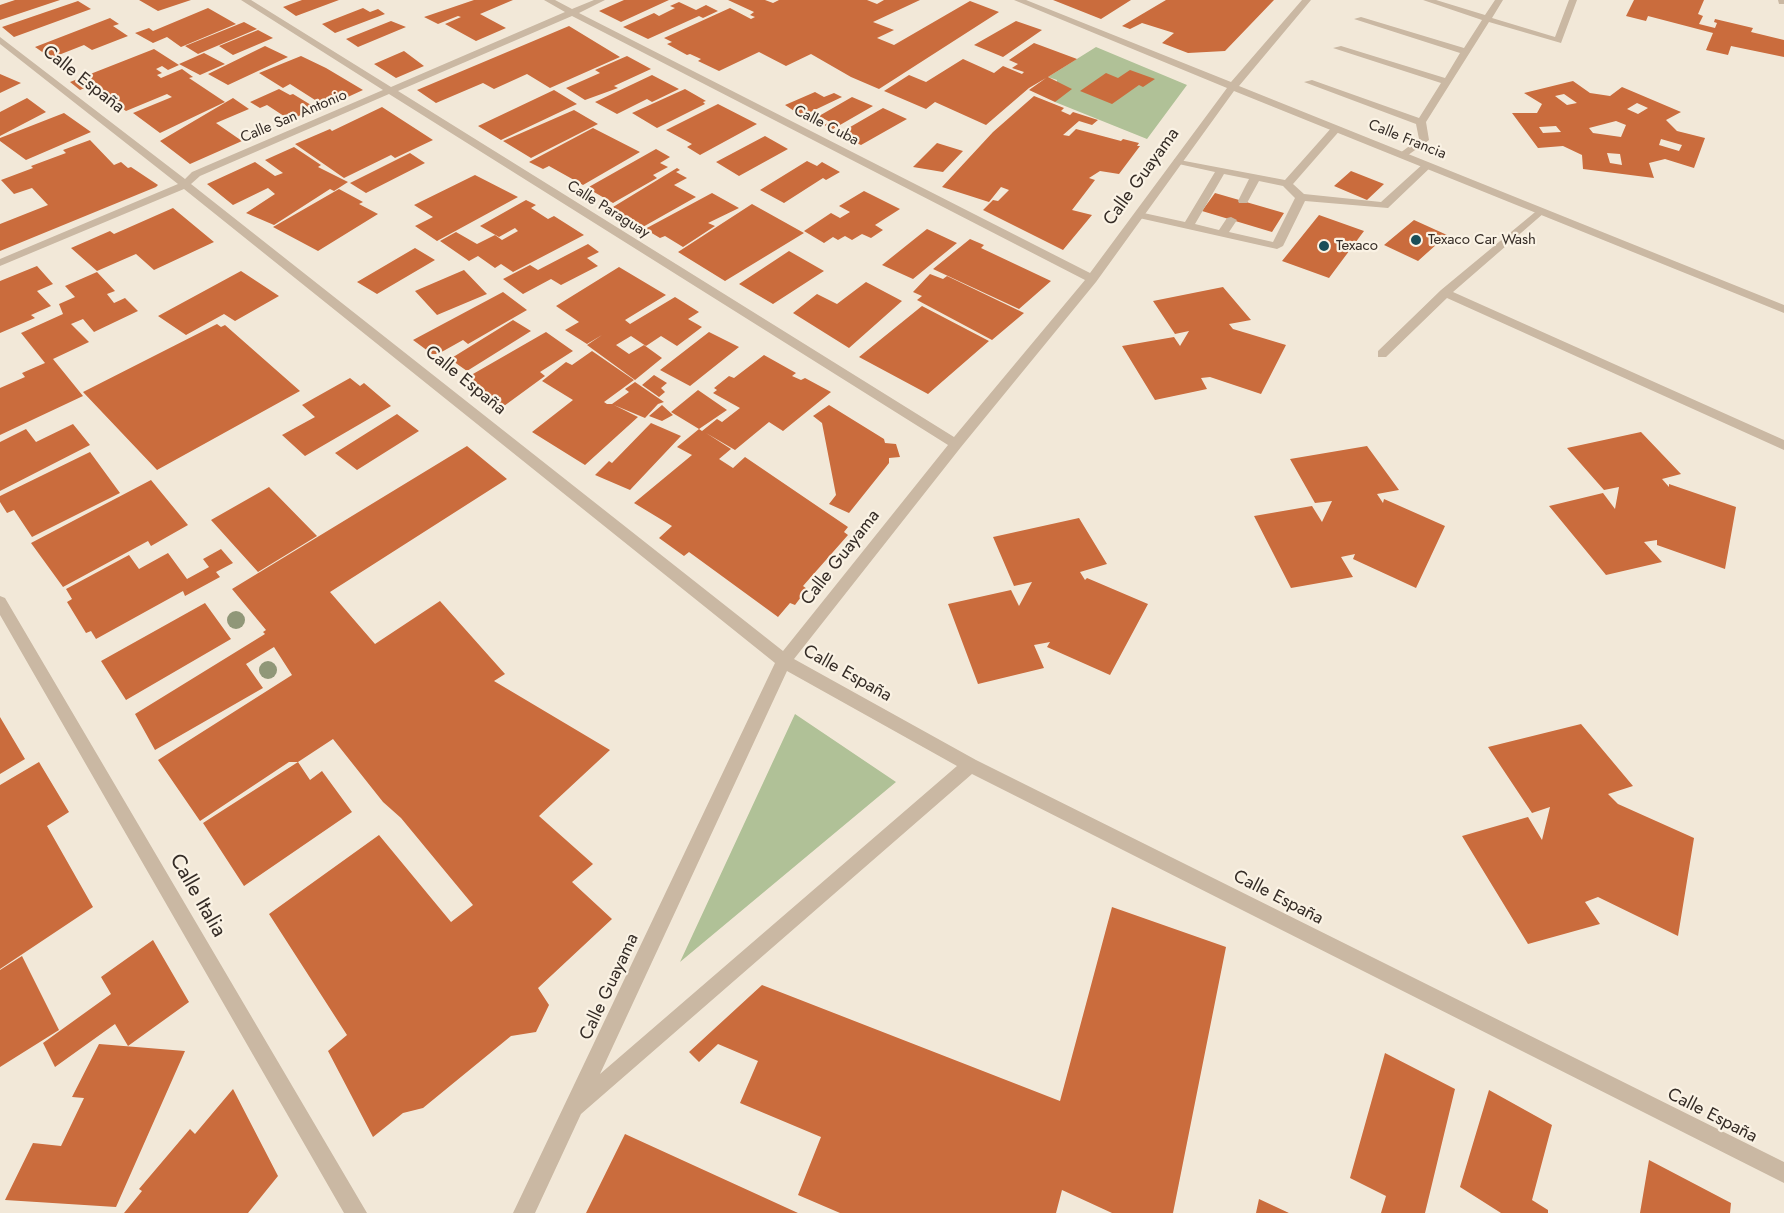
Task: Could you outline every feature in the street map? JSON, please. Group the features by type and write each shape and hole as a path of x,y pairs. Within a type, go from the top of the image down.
{"street":[{"name":"Calle Paraguay","path":"246,0 956,444"},
{"name":"Calle Cuba","path":"548,0 1092,279"},
{"name":"Calle San Antonio","path":"0,263 184,185 196,174 601,0"},
{"name":"Calle Francia","path":"1018,0 1784,309"},
{"name":"Calle Guayama","path":"524,1213 575,1109 784,661 956,444 1092,279 1233,86 1307,0"},
{"path":"1427,0 1558,41 1573,0"},
{"path":"1404,155 1424,140 1421,122 1499,0"},
{"path":"1358,19 1466,52"},
{"name":"Calle España","path":"0,40 307,280 784,661 970,765 1784,1173"},
{"path":"1338,48 1446,81"},
{"path":"1309,82 1421,122"},
{"path":"1287,184 1337,128"},
{"path":"1179,161 1287,184 1301,197 1384,206 1428,165"},
{"path":"1188,226 1221,170"},
{"path":"1243,201 1257,177"},
{"path":"1139,215 1277,246 1301,197"},
{"path":"1382,354 1445,292 1540,211"},
{"path":"1222,234 1231,220"},
{"path":"1445,292 1784,445"},
{"name":"Calle Italia","path":"0,602 356,1213"},
{"path":"575,1109 970,765"}],"green space":[{"path":"1096,47 1187,85 1147,139 1055,102 1057,80 1048,77"},
{"path":"795,714 896,782 680,962"}],"building":[{"path":"15,0 60,0 0,20 0,5"},
{"path":"139,0 191,0 158,11"},
{"path":"302,0 339,0 296,16 283,7"},
{"path":"474,0 513,0 480,14 506,28 476,41 445,24 461,17 458,16 438,24 424,17"},
{"path":"624,0 669,0 621,22 599,11"},
{"path":"728,0 765,0 773,3 779,0 867,0 877,4 884,0 920,0 873,22 894,30 877,38 894,45 970,1 999,12 879,89 851,77 811,54 786,66 759,52 719,71 698,61 701,59 687,55 667,44 672,42 664,38 730,8 751,19 755,17 750,15 754,12"},
{"path":"1053,0 1131,0 1101,19"},
{"path":"1166,0 1274,0 1225,51 1188,53 1162,43 1174,33 1142,23 1130,29 1122,26"},
{"path":"1634,0 1704,0 1698,14 1703,16 1699,24 1715,28 1717,23 1714,22 1715,19 1753,28 1751,32 1784,40 1784,57 1731,46 1728,55 1706,50 1713,33 1648,16 1646,21 1626,16"},
{"path":"78,1 91,9 14,37 2,27"},
{"path":"679,2 696,10 706,5 718,11 703,18 699,16 648,39 623,27 654,13 659,16 675,8 670,6"},
{"path":"208,8 236,24 181,47 167,37 153,43 135,33 149,28 153,31"},
{"path":"363,8 370,12 378,9 385,14 335,33 322,24"},
{"path":"110,18 119,24 113,26 128,36 92,50 84,45 51,58 35,47"},
{"path":"391,21 406,27 358,47 346,39"},
{"path":"1016,21 1042,30 1003,57 974,45"},
{"path":"244,22 257,29 198,54 185,46"},
{"path":"569,26 620,57 550,88 527,74 494,89 483,83 436,103 417,90"},
{"path":"258,30 273,38 233,55 219,46"},
{"path":"1034,43 1077,59 1048,77 1072,89 1055,102 1029,90 1046,78 1029,88 986,125 935,102 926,109 884,91 909,75 926,82 963,59 994,73 1003,66 1022,74 1024,72 1012,68 1018,64 1009,60"},
{"path":"265,46 288,57 228,85 208,74"},
{"path":"154,49 179,65 168,70 162,66 156,69 162,73 157,75 161,78 182,69 193,77 189,78 225,102 160,133 133,113 172,97 167,94 126,111 91,85 80,90 70,82"},
{"path":"404,51 424,66 396,78 374,64"},
{"path":"204,53 225,64 200,75 179,64"},
{"path":"301,56 363,90 326,107 290,84 283,88 259,73"},
{"path":"627,56 651,69 614,86 618,88 585,100 566,88 600,73 595,70"},
{"path":"1130,70 1155,79 1143,87 1139,85 1112,104 1080,91 1106,73 1118,78"},
{"path":"0,74 21,83 0,93"},
{"path":"652,75 679,89 652,102 647,99 617,114 595,102"},
{"path":"1573,81 1590,93 1610,96 1622,87 1681,112 1666,120 1677,131 1705,138 1694,168 1665,159 1649,163 1654,178 1583,169 1582,155 1563,146 1538,148 1512,113 1537,113 1542,104 1524,93","holes":["1564,94 1577,103 1567,105 1555,96","1637,103 1648,108 1638,114 1627,109","1616,121 1626,125 1621,137 1593,133 1589,128","1556,126 1561,132 1543,133 1539,127","1661,139 1682,145 1679,151 1659,145","1607,153 1620,154 1622,165 1610,163"]},
{"path":"279,89 290,95 293,94 316,108 290,120 267,105 260,108 250,102"},
{"path":"685,89 706,101 703,102 705,104 657,128 632,113"},
{"path":"554,90 577,104 501,140 478,126"},
{"path":"815,92 824,97 834,93 842,97 802,116 785,105"},
{"path":"1034,96 1064,108 1061,111 1070,115 1073,112 1098,120 1092,125 1079,121 1063,135 1069,136 1076,129 1121,141 1123,139 1139,143 1137,146 1140,146 1119,174 1100,171 1089,178 1095,180 1072,210 1092,215 1063,250 983,210 993,200 998,201 1009,190 1001,187 989,202 942,187 993,132"},
{"path":"852,97 873,106 833,129 824,125 830,122 819,116"},
{"path":"27,98 46,112 0,136 0,112"},
{"path":"233,98 249,109 216,123 242,141 190,164 160,141"},
{"path":"718,104 757,124 700,155 687,147 692,144 666,130"},
{"path":"382,107 433,140 395,158 391,155 344,178 295,144 330,129 332,131"},
{"path":"883,108 907,119 861,145 838,134"},
{"path":"574,110 598,124 531,158 503,141"},
{"path":"64,113 91,132 26,160 0,141 0,138"},
{"path":"593,128 640,152 583,185 549,166 543,169 529,162"},
{"path":"765,136 788,149 739,176 716,162"},
{"path":"90,140 114,165 121,162 158,185 0,251 0,224 48,205 32,188 14,194 1,180 33,168 31,166 66,153 63,150"},
{"path":"937,143 963,151 943,172 913,167"},
{"path":"294,147 321,165 318,167 348,182 334,191 330,189 274,225 246,213 275,194 268,188 233,205 207,184 255,162 275,176 283,173 265,160"},
{"path":"656,149 670,157 660,163 668,167 653,175 657,178 613,203 587,188"},
{"path":"410,153 425,163 366,193 350,183"},
{"path":"807,161 817,166 822,162 840,172 826,180 823,178 784,203 760,190"},
{"path":"677,168 680,170 676,172 687,178 674,185 696,197 641,228 612,211 616,209 613,207"},
{"path":"1351,171 1384,184 1367,200 1334,186"},
{"path":"475,175 518,197 437,241 415,226 433,217 414,205"},
{"path":"339,189 363,202 359,204 378,214 318,251 273,227"},
{"path":"864,191 900,209 875,225 883,230 871,238 862,234 852,240 845,236 838,240 833,237 824,243 804,231 831,213 840,218 850,212 839,206"},
{"path":"712,193 739,208 708,223 715,226 683,247 665,236 660,238 645,229"},
{"path":"1215,193 1284,213 1272,232 1202,211"},
{"path":"526,200 536,205 531,208 548,219 554,216 584,235 513,272 501,264 495,268 478,256 469,261 440,241 456,232 477,244 495,235 502,240 518,231 515,228 499,237 480,226"},
{"path":"752,204 804,233 725,281 678,252"},
{"path":"173,208 214,242 154,270 136,254 97,271 71,248 110,231 114,234"},
{"name":"Texaco","path":"1319,215 1364,231 1329,278 1282,261"},
{"name":"Texaco Car Wash","path":"1414,220 1447,235 1418,261 1384,245"},
{"path":"927,229 957,243 913,279 882,265"},
{"path":"970,239 984,245 981,248 1051,281 1019,309 933,269"},
{"path":"588,244 599,252 587,258 598,266 561,285 551,279 523,294 503,279 530,265 538,270"},
{"path":"415,248 435,260 377,294 357,282"},
{"path":"789,251 824,271 773,304 739,284"},
{"path":"37,266 53,284 37,291 51,306 31,315 35,318 0,333 0,281"},
{"path":"619,267 666,295 625,320 630,324 675,297 699,312 688,319 702,327 677,346 661,336 646,346 631,336 616,345 629,354 644,345 662,358 635,380 587,345 602,335 587,344 565,330 579,322 556,306"},
{"path":"464,270 487,294 437,315 415,291"},
{"path":"241,271 279,296 235,321 224,314 186,335 158,316"},
{"path":"97,272 115,291 107,294 114,303 125,298 138,311 94,332 83,319 71,324 89,342 53,359 83,396 0,435 0,388 25,377 22,373 45,363 21,333 63,314 59,304 75,297 65,286"},
{"path":"930,274 943,279 947,276 1024,313 992,340 917,300 922,296 913,292"},
{"path":"866,282 902,301 849,348 793,313 817,294 837,304"},
{"path":"1223,287 1251,320 1229,324 1233,329 1286,345 1261,394 1210,377 1201,378 1207,389 1155,400 1122,346 1174,337 1180,346 1189,331 1175,334 1153,301"},
{"path":"503,292 527,310 468,344 463,340 438,354 432,354 413,340"},
{"path":"922,306 989,341 928,394 859,357"},
{"path":"513,320 531,331 467,371 450,359"},
{"path":"217,324 221,327 225,325 300,391 157,470 83,392"},
{"path":"546,332 573,351 540,372 545,376 504,406 466,378"},
{"path":"709,332 739,347 690,386 660,370"},
{"path":"592,351 634,380 604,402 612,404 629,392 625,389 635,382 664,402 658,404 645,418 614,405 638,417 585,465 532,432 573,400 542,381 566,362 572,365"},
{"path":"764,355 796,373 792,376 801,380 805,378 831,392 783,431 769,422 735,450 706,433 731,449 719,459 733,468 745,457 848,527 844,532 848,535 803,586 807,589 795,605 790,603 778,617 689,552 684,556 659,538 672,526 634,503 692,455 677,447 699,429 702,431 717,419 722,422 740,408 713,393 717,390 714,388 729,376 734,378"},
{"path":"654,375 667,383 661,388 665,392 659,397 642,385"},
{"path":"350,378 360,386 364,383 391,406 305,456 282,435 315,417 302,405"},
{"path":"698,390 727,410 699,429 671,412"},
{"path":"662,405 673,415 662,421 649,416"},
{"path":"829,405 884,439 885,443 896,444 900,457 889,458 889,463 849,513 829,504 836,495 822,423 813,416"},
{"path":"397,414 419,431 357,470 335,453"},
{"path":"651,423 681,436 630,490 595,475 609,461 612,463"},
{"path":"73,424 90,445 0,491 0,442 26,429 36,442"},
{"path":"1641,432 1681,474 1662,479 1669,487 1669,484 1736,507 1725,569 1657,545 1657,540 1644,542 1662,562 1606,575 1549,506 1603,493 1615,509 1619,487 1604,490 1567,448"},
{"path":"467,446 507,479 330,592 375,644 440,601 505,674 494,681 610,750 539,816 593,864 572,882 612,919 538,988 549,1005 536,1032 511,1036 423,1108 403,1113 373,1137 328,1051 347,1035 269,914 379,835 451,922 473,905 401,818 383,802 333,739 298,762 289,762 200,821 158,760 292,675 274,647 246,664 263,688 155,750 135,714 265,634 263,632 266,630 232,589"},
{"path":"1367,446 1399,490 1377,494 1383,503 1384,499 1445,526 1416,588 1353,559 1355,554 1341,557 1353,577 1291,588 1254,516 1312,506 1322,522 1332,501 1315,503 1290,459"},
{"path":"90,452 120,493 32,537 14,510 7,513 0,502 0,496"},
{"path":"151,480 188,525 151,546 148,541 63,587 31,543"},
{"path":"269,487 317,536 258,572 211,520"},
{"path":"1079,518 1107,564 1080,572 1085,580 1087,578 1148,604 1110,675 1047,647 1050,642 1034,645 1044,668 978,684 948,604 1011,590 1019,606 1032,582 1014,586 993,537"},
{"path":"221,549 233,563 216,572 220,577 185,596 183,591 96,639 91,631 86,633 67,602 72,599 66,589 129,555 139,569 168,553 187,579 209,567 203,559"},
{"path":"205,603 231,639 126,700 101,661"},
{"path":"0,717 25,759 0,774"},
{"path":"1581,724 1633,786 1608,794 1618,804 1694,838 1678,936 1598,897 1585,902 1600,924 1528,944 1462,836 1528,817 1542,840 1550,807 1532,813 1488,747"},
{"path":"39,762 69,812 47,826 93,907 0,969 0,785"},
{"path":"298,762 310,780 322,771 352,812 244,886 203,823"},
{"path":"1112,907 1226,947 1173,1213 1112,1213 1062,1190 1056,1213 840,1213 798,1195 821,1137 740,1103 758,1061 718,1044 699,1062 689,1052 762,985 1060,1101"},
{"path":"153,940 189,1002 128,1046 115,1024 55,1067 43,1043 111,994 101,977"},
{"path":"22,956 59,1030 0,1067 0,970"},
{"path":"99,1044 185,1051 116,1207 5,1200 33,1143 61,1146 84,1098 72,1097"},
{"path":"1385,1053 1455,1089 1425,1213 1381,1213 1386,1196 1350,1178"},
{"path":"233,1089 278,1176 248,1213 124,1213 142,1191 139,1189 190,1129 195,1134"},
{"path":"1489,1090 1552,1125 1532,1200 1548,1210 1548,1213 1501,1213 1460,1187"},
{"path":"625,1134 798,1213 586,1213"},
{"path":"1649,1160 1731,1203 1730,1213 1640,1213"},
{"path":"1259,1199 1289,1213 1256,1213"}],"place":[{"name":"Texaco Car Wash","path":"1416,240"},
{"name":"Texaco","path":"1324,246"}]}
